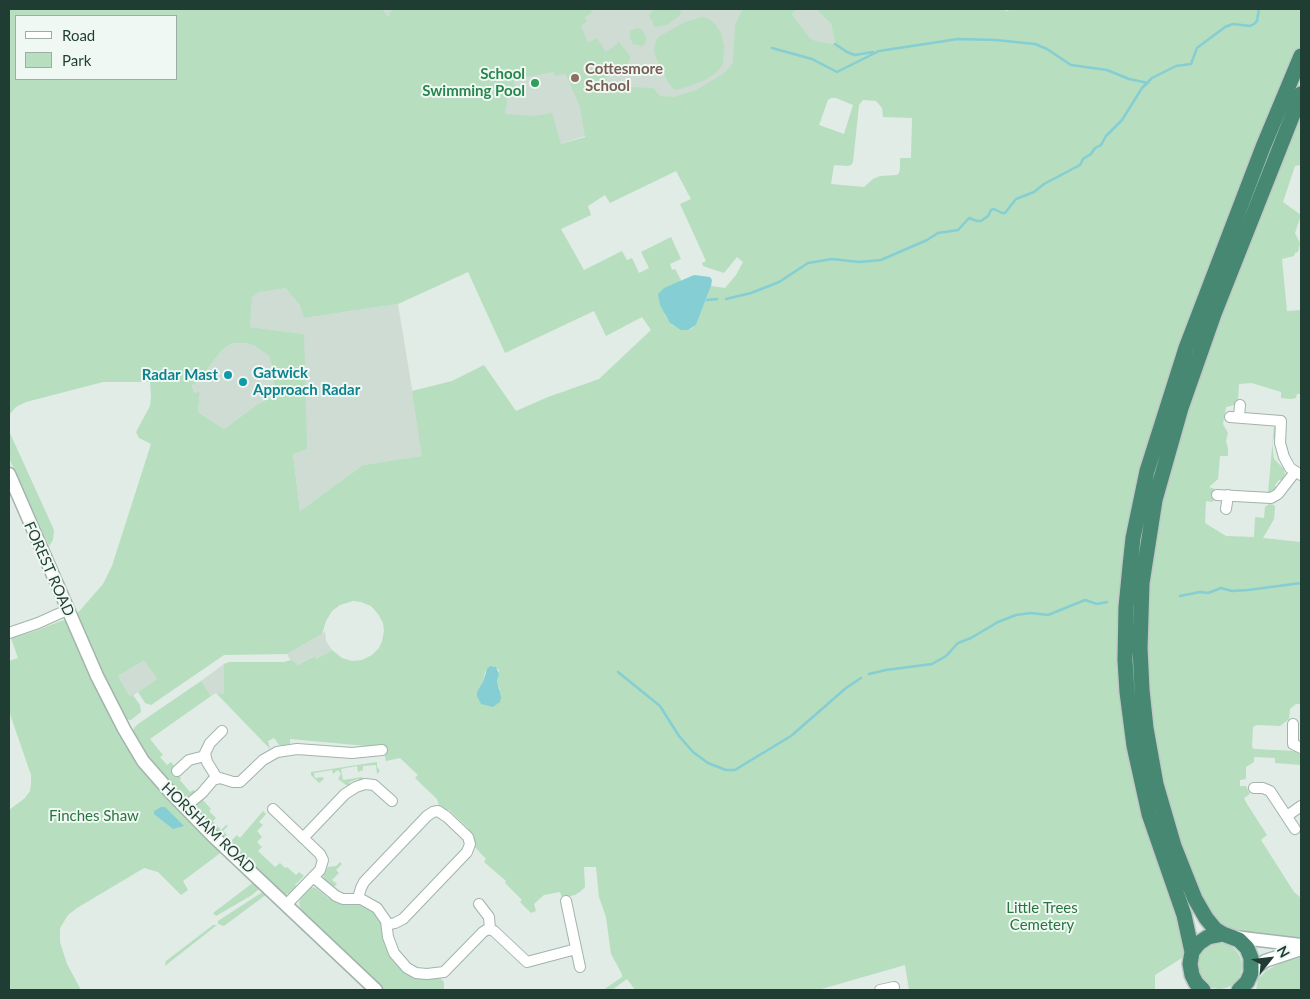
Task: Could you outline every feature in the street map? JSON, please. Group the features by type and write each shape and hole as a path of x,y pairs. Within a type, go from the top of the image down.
{"highway":[{"path":"1203,990 1196,983 1190,970 1192,952 1184,915 1149,814 1137,763 1132,731 1126,660 1126,607 1131,557 1147,470 1186,348 1263,147 1301,56"},
{"path":"1244,986 1252,968 1249,953 1244,944 1215,929 1195,899 1174,846 1156,784 1146,728 1142,690 1140,648 1141,593 1151,521 1178,415 1214,314 1301,94"},
{"path":"1192,952 1199,943 1208,937 1229,936"}],"street":[{"path":"1240,405 1234,417 1281,421"},
{"path":"1216,495 1271,498 1278,494 1298,474 1287,463 1281,450 1282,410"},
{"name":"FOREST ROAD","path":"9,474 79,636"},
{"path":"1226,509 1228,495"},
{"path":"9,633 67,610"},
{"name":"HORSHAM ROAD","path":"79,636 132,744 154,774 185,807 376,990"},
{"path":"1293,724 1293,744 1301,748"},
{"path":"217,778 205,756 208,746 222,731"},
{"path":"185,807 217,778 240,782 264,760 277,752 290,749 352,753 382,750"},
{"path":"177,771 189,760 205,756"},
{"path":"303,838 345,794 356,787 372,784 392,801"},
{"path":"1254,788 1263,788 1270,791 1296,829"},
{"path":"1287,816 1301,806"},
{"path":"273,809 320,854 323,860 322,867 286,904"},
{"path":"358,898 364,882 427,816 438,811 448,817 468,837 470,844 467,852 401,920 387,925"},
{"path":"313,877 334,895 343,899 358,898 378,908 384,916 388,937 396,957 410,970 422,974 442,973 483,932 490,929"},
{"path":"566,901 580,967"},
{"path":"478,904 489,917 490,929 528,962 576,949"},
{"path":"1229,936 1301,947"},
{"path":"1244,986 1257,967 1265,961 1301,947"},
{"path":"880,990 894,987"}],"shaded area":[{"name":"Cottesmore School","path":"354,9 753,9 742,61 685,102 561,144 509,128"},
{"path":"798,9 816,9 831,24 835,44 816,41 810,38 792,14"},
{"path":"284,287 290,290 299,304 304,318 398,304 423,456 363,465 300,511 293,454 304,334 250,327 252,298 254,294"},
{"path":"235,343 246,343 255,346 269,356 274,373 273,397 258,404 224,429 198,412 200,393 194,393 192,384 197,383 221,351"},
{"path":"325,631 326,641 332,650 316,659 313,656 298,665 292,663 287,654"},
{"path":"144,659 157,679 131,697 118,676"},
{"path":"224,664 224,694 216,693 211,696 201,681"}],"green space":[{"path":"9,9 382,9 388,17 393,9 590,9 592,12 585,17 587,21 581,26 588,43 597,38 606,52 616,45 618,41 630,57 628,65 606,78 608,86 653,88 660,96 674,97 696,90 723,74 731,66 733,62 735,25 743,9 798,9 792,14 810,38 816,41 835,44 831,24 816,9 1005,9 1006,11 1013,9 1301,9 1301,43 1283,86 1149,447 1122,693 1177,910 1185,953 1182,958 1155,975 1155,990 909,990 905,965 818,990 635,990 627,979 612,990 603,990 622,977 622,974 611,954 606,917 599,897 596,867 584,867 585,887 581,891 575,895 562,898 560,892 544,895 534,904 536,911 531,913 520,902 522,900 505,883 506,881 484,862 486,859 474,846 468,828 449,810 440,808 437,799 415,778 418,775 400,758 386,761 382,745 367,746 290,739 290,744 280,746 274,738 268,741 270,749 216,693 224,694 224,664 229,662 284,662 291,660 298,665 314,656 316,659 332,650 342,658 352,661 362,660 372,655 379,648 382,641 383,623 371,606 353,601 340,605 332,611 326,621 322,634 287,654 224,655 151,705 145,703 138,692 157,679 144,660 118,676 130,696 133,695 140,705 141,712 131,720 114,718 223,851 183,881 188,890 181,895 158,872 144,868 68,915 60,928 60,942 67,964 81,990 9,990 9,810 25,798 30,791 31,784 31,775 9,711 9,661 18,658 11,638 61,621 65,620 69,623 103,584 112,566 151,444 139,438 136,432 150,406 150,382 103,382 26,402 16,407 9,415","holes":["554,72 555,76 565,74 580,107 585,137 561,144 552,113 535,116 505,114 508,93 516,92 514,79","836,98 853,105 844,134 819,125 828,100","863,100 876,101 882,108 883,117 912,118 911,158 900,158 900,168 897,175 880,176 864,187 831,184 834,165 847,166 853,162 859,105","676,171 691,199 680,204 706,261 702,263 703,266 724,273 737,257 743,262 736,275 725,288 711,286 696,325 691,329 685,330 672,325 665,315 681,280 675,269 672,270 670,264 681,259 671,237 641,252 649,268 639,273 632,258 627,260 622,251 584,270 561,229 591,215 588,206 605,195 610,203","468,272 505,353 594,311 606,336 642,317 651,330 599,379 548,397 516,411 484,365 452,381 412,391 422,456 363,465 300,511 293,454 307,449 304,334 250,327 252,297 259,292 286,288 299,304 304,318 398,304","246,343 255,346 269,356 274,373 273,397 258,404 224,429 198,412 200,392 194,393 192,385 197,383 221,351 229,345","493,666 499,670 497,681 500,690 483,682 485,672"]},
{"path":"655,9 678,9 681,12 680,15 667,25 655,27 649,15"},
{"path":"702,17 709,19 715,24 721,33 724,46 723,64 717,72 705,80 675,90 669,84 656,58 654,51 656,41 660,36 685,22"},
{"path":"638,28 643,31 646,39 645,44 642,46 633,44 630,37 630,31"},
{"path":"1301,109 1301,165 1295,166 1283,202 1301,215 1295,233 1300,243 1298,252 1294,256 1282,259 1287,311 1301,310 1301,394 1297,394 1296,398 1291,399 1281,398 1281,392 1252,383 1239,384 1238,400 1234,405 1226,407 1223,424 1228,433 1226,441 1228,456 1220,456 1218,479 1209,487 1215,489 1214,500 1212,502 1206,501 1205,523 1226,536 1254,537 1255,517 1264,518 1265,507 1269,504 1275,507 1274,519 1263,538 1301,542 1301,704 1296,704 1290,709 1289,719 1280,726 1257,725 1253,727 1252,747 1254,749 1296,751 1301,755 1301,765 1275,763 1275,758 1254,757 1254,762 1246,767 1246,779 1240,780 1240,786 1246,786 1250,794 1244,798 1267,835 1261,840 1294,892 1301,898 1301,941 1244,934 1224,928 1212,916 1192,878 1182,852 1159,767 1147,674 1148,593 1164,489 1192,391"},
{"path":"1274,426 1276,435 1273,440"},
{"path":"9,431 54,530 53,540 49,546 9,458"},
{"path":"1272,444 1274,459 1284,469 1285,475 1275,485 1274,491 1268,493"},
{"path":"201,681 211,696 150,739 163,755 160,757 167,765 171,762 175,767 173,769 181,778 180,780 190,792 193,790 195,792 185,798 155,770 132,736 134,728 138,724"},
{"path":"377,762 377,767 380,771 377,774 376,765 363,766 363,770 358,772 357,766 341,769 343,780 363,778 361,781 357,779 350,782 349,787 338,779 341,774 338,770 333,774 332,770 314,773 315,778 322,777 324,779 319,783 311,775 311,772"},
{"path":"203,800 211,809 209,811 216,818 213,821 221,830 226,825 228,826 223,831 232,840 237,835 240,838 263,811 266,814 259,822 263,825 257,831 262,837 257,842 262,847 258,851 275,867 280,863 296,875 299,872 304,876 295,885 298,887 291,893 281,894 196,810 197,804"},
{"path":"340,862 342,864 336,870 339,873 332,880 337,884 333,888 324,879 323,875 328,867 336,866"},
{"path":"254,882 259,886 259,889 252,895 216,916 213,913"},
{"path":"311,887 316,888 328,898 338,903 360,902 381,916 399,965 440,978 444,982 444,990 382,990 309,921 309,917 301,910 299,903 301,897"},
{"path":"264,891 267,894 224,926 218,924 218,921"},
{"path":"213,925 217,925 165,966 166,961"},
{"path":"1219,943 1232,947 1238,953 1242,966 1238,979 1232,985 1219,989 1206,985 1200,979 1196,966 1200,953 1206,947"},
{"path":"1301,957 1301,990 1256,990 1258,979 1267,970 1285,961"}],"water":[{"path":"694,275 710,277 712,280 711,286 696,325 688,330 681,330 670,323 660,305 658,294 664,288"},
{"path":"490,666 496,667 499,674 497,681 501,697 500,702 493,707 481,704 477,696 477,692"},
{"path":"165,807 184,826 173,829 154,814 154,811"}],"waterway":[{"path":"726,299 751,293 779,282 808,263 832,259 859,262 881,260 927,240 938,233 958,230 969,218 981,221 994,209 1005,213 1016,199 1034,192 1044,184 1080,165 1083,159 1101,145 1106,136 1122,120 1142,88 1152,78 1176,66 1191,64 1197,48 1225,27 1233,24 1250,26 1254,24 1257,21 1259,9"},
{"path":"772,48 812,59 837,72 879,51 958,39 996,40 1035,44 1047,49 1071,65 1107,70 1129,79 1148,83"},
{"path":"835,44 855,55 873,52"},
{"path":"707,300 717,299"},
{"path":"1180,596 1200,592 1208,593 1221,588 1232,591 1301,583"},
{"path":"869,674 932,664 946,656 958,643 971,638 998,622 1016,615 1031,613 1048,615 1085,600 1097,604 1107,602"},
{"path":"618,672 660,706 679,736 693,752 708,763 726,770 735,770 791,736 846,688 861,678"}],"place":[{"name":"Cottesmore School","path":"575,78"},
{"name":"School Swimming Pool","path":"535,83"},
{"name":"Radar Mast","path":"228,375"},
{"name":"Gatwick Approach Radar","path":"243,382"}],"park label":[{"name":"Finches Shaw","path":"94,816"},
{"name":"Little Trees Cemetery","path":"1042,916"}]}
